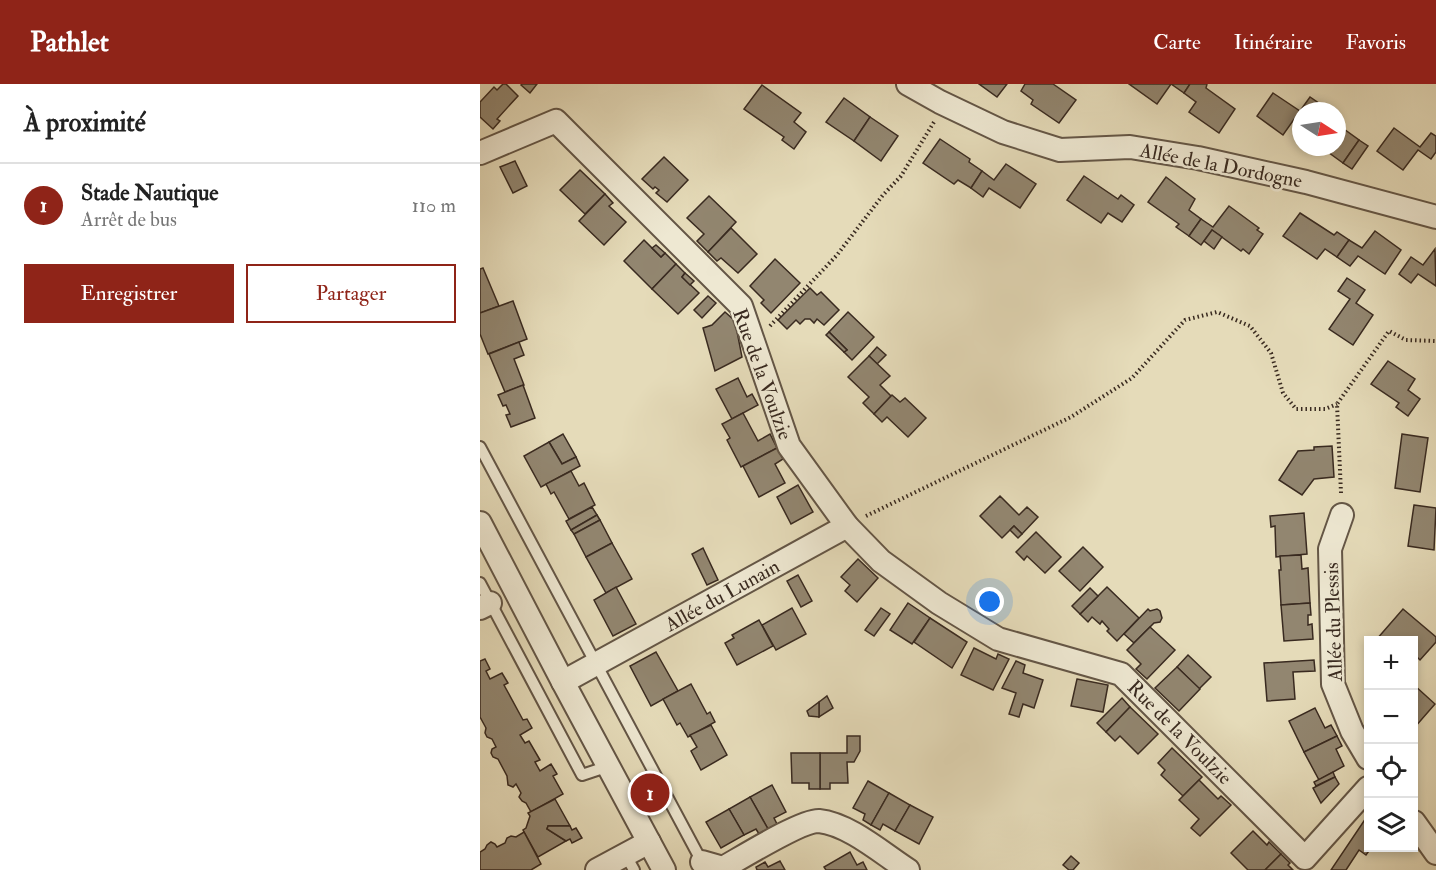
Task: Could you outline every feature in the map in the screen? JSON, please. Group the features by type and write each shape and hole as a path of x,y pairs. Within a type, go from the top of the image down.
{"street":[{"name":"Allée de la Dordogne","path":"908,84 1003,132 1060,150 1130,147 1198,158 1306,182 1436,217"},
{"name":"Rue de la Voulzie","path":"480,153 556,121 741,306 789,446 847,526 881,561 939,603 998,639 1121,674 1305,858 1364,792"},
{"name":"Allée du Plessis","path":"1342,515 1330,549 1333,684 1352,731 1364,751"},
{"path":"480,523 562,682 664,870"},
{"name":"Allée du Lunain","path":"562,682 847,526"},
{"path":"702,861 723,868 796,828 816,821 841,827 908,870"},
{"path":"1418,829 1436,853"},
{"path":"597,870 630,862 649,842"}],"lane":[{"path":"480,447 702,861"},
{"path":"483,598 582,775 609,766"}],"path":[{"path":"753,343 837,255 884,195 902,176 938,114 940,102"},
{"path":"847,526 1071,417 1132,378 1185,320 1217,312 1250,326 1271,353 1283,393 1296,409 1325,409 1337,404 1389,331 1407,340 1436,341"},
{"path":"1337,404 1342,515"}],"building":[{"path":"506,84 518,96 497,119 500,121 493,129 480,117 480,102 494,87 497,90"},
{"path":"522,84 537,84 530,93 521,85"},
{"path":"979,84 1007,84 997,97"},
{"path":"1025,84 1053,84 1076,100 1059,123 1031,104 1033,100 1021,91"},
{"path":"1129,84 1171,84 1157,104"},
{"path":"1171,84 1190,84 1184,93"},
{"path":"1190,84 1207,84 1206,88 1235,109 1219,133 1189,112 1196,102 1184,93"},
{"path":"762,85 801,113 794,122 806,132 794,149 782,140 784,137 744,109"},
{"path":"1273,93 1292,106 1292,122 1283,135 1257,116"},
{"path":"1310,97 1317,102 1306,102"},
{"path":"844,98 870,117 854,141 826,122"},
{"path":"870,117 898,136 881,161 854,141"},
{"path":"1394,128 1420,147 1431,133 1436,136 1436,152 1431,159 1418,150 1403,170 1377,151"},
{"path":"1346,131 1359,140 1343,163 1333,156 1346,156"},
{"path":"940,139 970,159 969,162 982,171 971,188 958,180 954,184 923,163"},
{"path":"1359,140 1368,146 1352,169 1343,163"},
{"path":"664,157 688,180 667,202 656,193 659,190 655,187 653,189 642,179"},
{"path":"515,161 527,186 513,193 500,167"},
{"path":"1006,164 1036,184 1020,208 989,188 983,197 971,188 982,171 994,180"},
{"path":"580,170 605,194 585,214 560,190"},
{"path":"1084,176 1118,199 1121,195 1134,205 1122,222 1108,213 1101,223 1067,200"},
{"path":"1166,177 1195,199 1189,210 1201,219 1189,236 1176,227 1179,224 1148,202"},
{"path":"605,194 613,203 609,206 626,222 604,245 579,221"},
{"path":"709,196 736,222 708,252 697,241 704,234 687,218"},
{"path":"1229,206 1259,228 1257,230 1263,234 1249,254 1243,249 1241,251 1212,230 1201,245 1189,236 1201,219 1213,227"},
{"path":"1300,213 1334,235 1337,232 1349,240 1337,257 1325,249 1317,259 1283,236"},
{"path":"731,228 757,254 738,273 721,258 717,261 708,252"},
{"path":"1212,230 1222,237 1214,249 1204,241"},
{"path":"1375,231 1401,250 1385,274 1358,256 1350,266 1337,257 1349,240 1362,248"},
{"path":"644,240 661,257 665,253 676,264 652,289 624,261"},
{"path":"656,245 665,253 661,257 652,248"},
{"path":"1435,249 1436,286 1418,274 1411,283 1399,274 1411,257 1423,265"},
{"path":"775,259 800,283 771,313 761,303 764,300 750,286"},
{"path":"676,264 685,273 682,277 699,293 678,314 652,289"},
{"path":"483,268 499,306 480,313 480,269"},
{"path":"685,273 694,281 690,285 682,277"},
{"path":"1347,278 1365,290 1356,303 1373,315 1353,345 1329,329 1350,299 1338,291"},
{"path":"810,288 817,295 821,292 839,310 824,325 817,319 814,323 810,319 805,319 800,324 796,320 787,329 778,320"},
{"path":"708,296 716,303 702,318 694,310"},
{"path":"513,301 527,339 488,354 480,334 480,313"},
{"path":"725,312 735,321 742,357 715,371 703,328 712,325"},
{"path":"848,312 874,337 852,360 844,352 847,350 829,332"},
{"path":"829,332 847,350 844,352 826,335"},
{"path":"519,342 524,355 514,359 524,385 505,392 489,354"},
{"path":"877,347 886,355 877,364 869,356"},
{"path":"869,356 890,376 880,385 891,396 874,414 863,403 869,397 848,377"},
{"path":"1388,361 1415,379 1408,390 1420,399 1408,416 1396,407 1399,403 1371,384"},
{"path":"738,378 747,397 752,394 758,405 732,419 716,389"},
{"path":"523,385 535,418 511,427 506,415 510,414 498,395"},
{"path":"892,395 900,402 905,398 926,418 908,437 887,417 882,422 874,414"},
{"path":"743,413 758,441 770,434 777,448 741,467 727,440 730,438 722,424"},
{"path":"563,434 576,457 562,464 549,442"},
{"path":"1402,434 1428,438 1420,492 1395,488"},
{"path":"549,442 562,464 576,457 580,466 541,487 524,456"},
{"path":"1332,446 1334,477 1314,479 1302,495 1279,480 1298,451"},
{"path":"777,448 783,459 775,464 785,483 759,497 743,466"},
{"path":"571,471 579,486 584,483 595,505 569,519 554,492 551,494 546,484"},
{"path":"798,485 813,512 791,524 777,497"},
{"path":"1000,496 1019,515 1027,507 1038,517 1022,534 1014,526 1002,538 980,516"},
{"path":"1414,505 1436,508 1434,550 1408,546"},
{"path":"592,507 597,515 571,530 566,521"},
{"path":"1304,513 1307,554 1276,557 1275,526 1271,527 1270,516"},
{"path":"597,515 600,520 574,534 571,530"},
{"path":"600,520 612,543 586,557 574,534"},
{"path":"1014,526 1022,534 1018,538 1010,530"},
{"path":"1036,532 1061,557 1045,573 1027,556 1024,560 1016,552"},
{"path":"612,543 632,579 606,593 586,557"},
{"path":"1083,547 1103,567 1080,591 1059,571"},
{"path":"703,548 718,580 707,585 692,554"},
{"path":"1301,555 1302,569 1308,568 1310,603 1281,605 1280,556"},
{"path":"858,559 878,578 857,602 845,591 850,585 841,577"},
{"path":"798,575 812,601 801,607 787,581"},
{"path":"616,587 636,624 613,636 594,600"},
{"path":"1107,587 1139,618 1117,641 1107,631 1109,629 1102,621 1100,624 1092,617 1088,622 1080,614"},
{"path":"1090,588 1098,596 1080,614 1072,606"},
{"path":"908,603 930,618 912,644 890,630"},
{"path":"1310,603 1311,615 1308,615 1308,625 1312,624 1313,639 1284,641 1281,605"},
{"path":"792,608 806,634 776,650 762,625"},
{"path":"881,608 890,614 874,636 865,630"},
{"path":"1148,609 1150,611 1157,609 1162,618 1134,643 1124,634"},
{"path":"1403,609 1436,637 1436,642 1420,660 1418,658 1418,636 1379,636"},
{"path":"930,618 967,642 952,668 914,642"},
{"path":"759,620 773,646 737,665 725,643 734,638 732,635"},
{"path":"1150,627 1175,650 1147,679 1136,669 1141,664 1127,650"},
{"path":"974,648 996,659 998,654 1009,659 993,690 961,675"},
{"path":"656,652 678,691 651,706 630,666"},
{"path":"1188,655 1211,677 1199,689 1177,667"},
{"path":"485,659 490,669 486,671 490,679 502,673 508,683 504,685 523,720 527,719 532,728 520,735 525,743 529,741 540,760 535,762 540,771 551,764 557,774 553,776 563,794 531,812 519,797 521,793 516,784 513,787 508,785 507,776 498,759 491,753 496,747 492,739 487,737 486,728 480,717 480,661"},
{"path":"1314,660 1315,671 1293,672 1295,699 1267,701 1264,663"},
{"path":"1016,661 1025,665 1023,673 1043,680 1034,708 1023,704 1019,717 1009,714 1016,693 1002,688"},
{"path":"1177,667 1200,689 1179,711 1155,688"},
{"path":"1077,679 1108,685 1103,712 1071,706"},
{"path":"691,684 707,714 710,712 715,722 688,737 680,723 677,725 663,699"},
{"path":"1418,689 1435,704 1418,724"},
{"path":"827,696 833,708 819,717 819,702"},
{"path":"1122,698 1130,707 1106,732 1097,723"},
{"path":"819,702 819,717 809,716 807,711"},
{"path":"1130,707 1158,734 1138,754 1120,736 1115,741 1106,732"},
{"path":"1315,708 1325,728 1331,725 1337,736 1304,752 1289,721"},
{"path":"711,725 727,755 701,770 691,751 697,747 690,735"},
{"path":"847,736 860,736 860,751 854,762 847,762 848,783 830,783 830,789 820,789 820,753 847,753"},
{"path":"1337,736 1342,746 1336,749 1344,766 1319,780 1304,752"},
{"path":"1172,748 1202,777 1183,796 1161,775 1165,770 1158,763"},
{"path":"791,753 820,753 820,789 809,789 809,783 792,783"},
{"path":"1333,772 1335,777 1316,786 1314,782"},
{"path":"1335,777 1339,784 1321,803 1313,788"},
{"path":"1199,780 1218,799 1221,796 1231,805 1200,836 1191,828 1199,819 1179,800"},
{"path":"868,781 889,793 871,825 863,820 865,814 853,808"},
{"path":"772,785 786,812 774,818 777,824 768,829 750,797"},
{"path":"889,793 910,805 895,831 883,824 880,830 871,825"},
{"path":"750,797 768,829 759,834 756,829 744,835 729,809"},
{"path":"555,799 570,826 548,826 547,829 566,841 538,857 523,830 530,816 528,813"},
{"path":"910,805 933,817 919,844 895,831"},
{"path":"729,809 744,835 721,848 706,822"},
{"path":"1364,821 1364,852 1368,852 1366,855 1359,850 1346,870 1331,870"},
{"path":"548,826 570,826 572,830 576,828 582,838 572,843 570,839 566,841 547,829"},
{"path":"1253,831 1267,845 1269,842 1281,854 1265,870 1248,870 1231,853"},
{"path":"524,832 541,864 531,870 480,870 480,852 487,845 491,842 497,847 505,843 507,838 516,837"},
{"path":"850,852 857,865 863,862 867,870 826,870 824,867"},
{"path":"1281,854 1293,870 1265,870"},
{"path":"1071,856 1079,863 1073,870 1069,870 1063,865"},
{"path":"780,861 785,870 757,870 756,867 765,862 768,867"}],"place":[{"name":"Stade Nautique","path":"650,793"}]}
